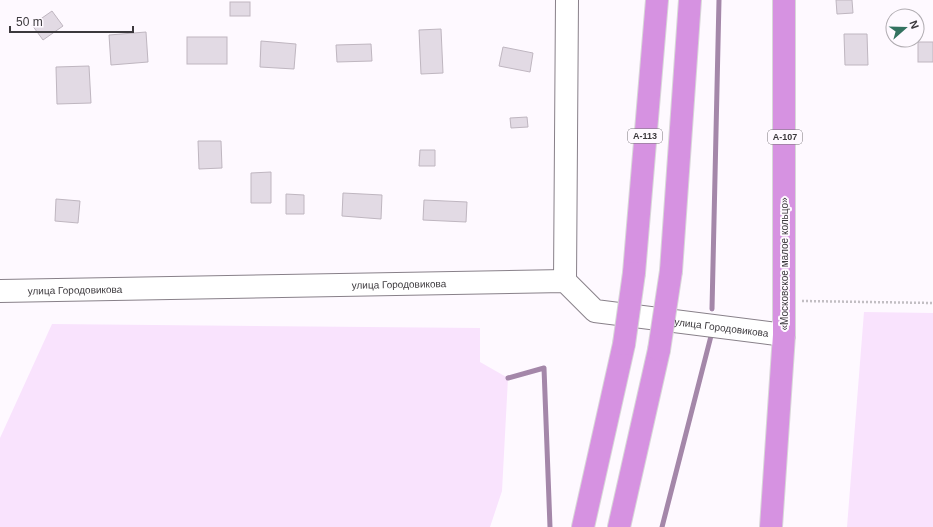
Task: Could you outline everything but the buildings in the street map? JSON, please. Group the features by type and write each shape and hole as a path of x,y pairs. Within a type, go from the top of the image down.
{"highway":[{"name":"А-113","path":"583,527 624,344 634,273 657,0"},
{"path":"619,527 659,350 671,271 690,0"},
{"name":"«Московское малое кольцо»","path":"771,527 785,301 784,0"}],"street":[{"path":"564,281 567,0"},
{"name":"улица Городовикова","path":"0,291 564,281 595,311 784,335"}],"path":[{"path":"785,301 933,303"}],"shaded area":[{"path":"864,312 933,313 933,527 847,527"},
{"path":"52,324 480,328 480,362 508,378 502,491 490,527 0,527 0,438"}],"waterway":[{"path":"712,309 719,0"},
{"path":"662,527 711,336"},
{"path":"508,378 544,368 550,527"}]}
